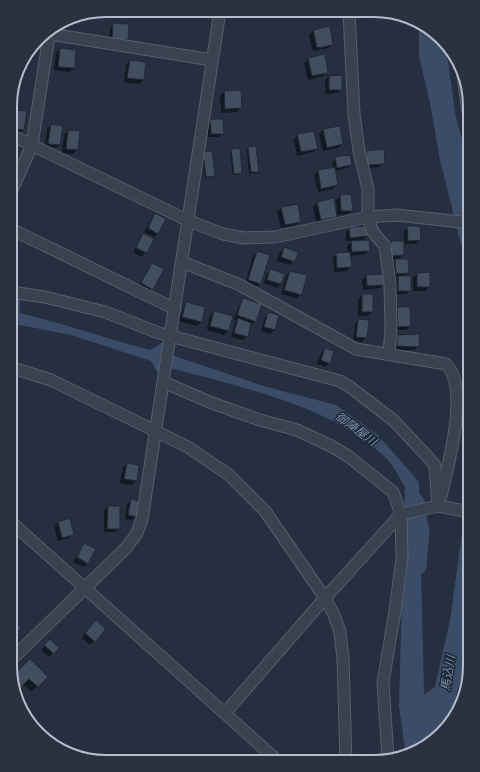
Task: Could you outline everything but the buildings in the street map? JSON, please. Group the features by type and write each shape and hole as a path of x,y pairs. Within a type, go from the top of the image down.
{"street":[{"path":"17,654 127,547 139,529 143,511 154,431 171,339 219,17"},
{"path":"349,17 354,114 359,150 368,189 368,218 373,232 385,246 390,284 391,328 389,355"},
{"path":"55,33 212,60"},
{"path":"17,179 32,145 47,39"},
{"path":"17,138 189,221 223,234 244,238 275,237 368,218 397,215 436,221 463,223"},
{"path":"17,231 175,308"},
{"path":"182,262 240,285 356,349 446,364 452,370 455,381 456,422 442,507"},
{"path":"17,293 45,297 105,312 171,339 340,381 393,420 428,457 434,466 442,507"},
{"path":"17,369 51,380 207,459 239,484 265,511 325,598 334,615 340,632 343,659 346,755"},
{"path":"164,380 212,403 260,420 297,430 329,445 348,456 393,492 401,514 400,573 383,682 388,754"},
{"path":"225,713 325,598 401,514 442,507 463,511"},
{"path":"17,527 271,755"}],"water":[{"path":"419,30 437,43 447,55 456,118 463,143 463,252 440,160 430,103 419,56"},
{"name":"馬込川","path":"17,313 150,350 163,342 163,352 263,386 336,405 378,435 419,482 424,695 435,687 450,620 463,526 463,670 454,705 437,729 428,737 405,749 399,706 405,487 388,460 362,438 336,423 308,410 249,389 160,365 159,375 151,361 71,335 17,324"}],"waterway":[{"path":"18,315 19,297"},
{"name":"御陣屋川","path":"416,502 421,533 418,566"}]}
